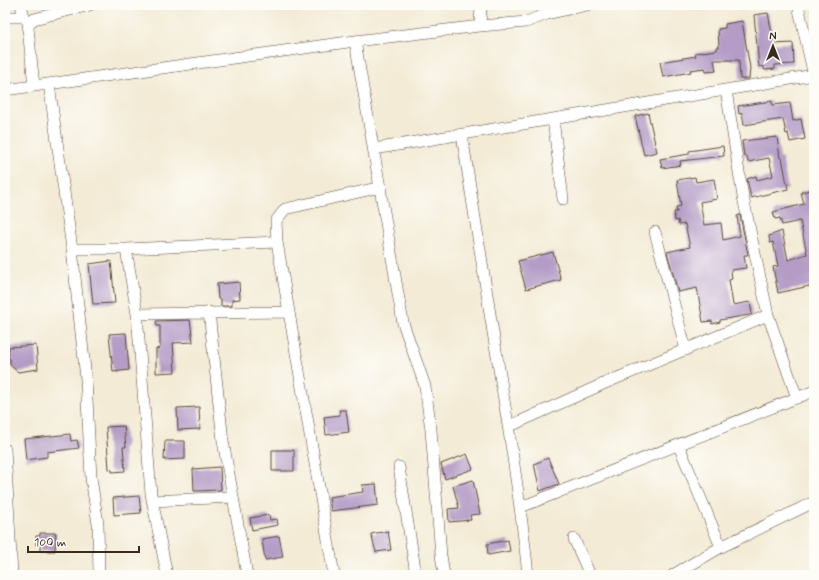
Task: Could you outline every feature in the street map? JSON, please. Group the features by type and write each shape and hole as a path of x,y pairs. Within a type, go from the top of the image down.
{"street":[{"path":"21,5 27,20 34,86"},
{"path":"5,17 27,20 90,5"},
{"path":"480,26 481,5"},
{"path":"5,90 354,41 526,22 547,14 587,5"},
{"path":"374,148 462,135 814,76 798,5"},
{"path":"354,41 404,323 423,376 427,400 444,575"},
{"path":"49,84 72,249 86,380 91,478 98,524 99,575"},
{"path":"726,90 743,197 768,315 797,398"},
{"path":"553,119 563,199"},
{"path":"462,135 491,320 510,426 521,507 528,575"},
{"path":"334,575 276,242 276,221 285,209 381,187"},
{"path":"655,232 686,350"},
{"path":"72,249 126,249 276,242"},
{"path":"126,249 137,314 152,501 167,575"},
{"path":"209,312 224,441 247,575"},
{"path":"137,314 288,312"},
{"path":"510,426 603,384 768,315"},
{"path":"521,507 679,446 814,391"},
{"path":"679,446 722,547"},
{"path":"5,449 12,575"},
{"path":"399,467 401,491 416,575"},
{"path":"152,501 234,497"},
{"path":"673,575 722,547 814,502"},
{"path":"574,539 590,575"}],"building":[{"path":"768,13 774,44 793,43 794,64 775,65 775,69 764,70 764,66 759,67 754,15"},
{"path":"742,21 750,68 749,79 740,79 739,60 714,60 716,71 706,72 705,68 663,77 660,62 696,56 695,53 717,50 717,47 719,47 718,29 725,28 725,24"},
{"path":"772,101 772,105 790,103 793,121 801,119 805,139 790,142 788,133 786,134 783,119 744,125 742,113 739,114 738,106"},
{"path":"648,113 657,152 644,155 635,116"},
{"path":"777,137 780,158 782,158 788,189 751,198 747,179 756,176 757,180 773,176 769,158 748,162 747,156 744,156 742,141"},
{"path":"723,146 724,156 680,161 681,165 662,168 660,159 689,154 689,151"},
{"path":"695,177 696,182 714,179 717,199 700,202 704,225 721,223 723,240 740,236 737,216 740,215 748,255 744,255 746,268 731,270 732,279 729,280 733,305 750,302 752,314 720,320 720,322 712,324 712,321 703,322 697,288 678,292 667,252 690,247 685,224 679,225 678,220 675,221 674,212 677,212 676,207 681,206 677,180"},
{"path":"814,189 814,285 778,293 773,267 778,266 773,242 770,243 769,236 782,231 788,260 807,254 800,221 782,225 780,218 775,219 773,212 804,204 801,192"},
{"path":"553,252 561,280 526,289 518,261"},
{"path":"111,261 115,303 93,304 89,264"},
{"path":"239,282 240,299 232,300 232,306 221,306 221,299 218,299 217,284"},
{"path":"190,320 193,342 173,343 175,372 156,373 156,349 160,348 160,326 157,326 156,321"},
{"path":"126,333 129,370 113,372 109,334"},
{"path":"36,345 38,369 18,372 10,365 10,359 8,358 9,347"},
{"path":"199,407 200,429 178,430 177,408"},
{"path":"339,410 346,410 349,432 326,435 324,417 340,415"},
{"path":"124,426 126,447 123,447 125,471 112,472 112,470 109,469 106,427"},
{"path":"70,434 71,441 77,440 79,448 47,452 47,457 26,460 24,439"},
{"path":"165,441 185,441 185,459 164,460"},
{"path":"272,450 294,450 294,471 272,471"},
{"path":"467,454 473,469 445,479 441,464"},
{"path":"548,458 559,484 540,491 534,464"},
{"path":"220,467 221,490 194,491 193,469"},
{"path":"473,480 480,514 470,515 471,520 449,522 448,509 459,508 453,486"},
{"path":"376,484 378,505 331,511 329,497 363,492 362,485"},
{"path":"139,496 141,513 114,515 113,498"},
{"path":"269,515 270,520 277,519 278,525 252,530 250,518"},
{"path":"388,531 391,550 376,552 371,534"},
{"path":"40,533 56,533 55,551 40,551 40,545 36,545 36,536 40,536"},
{"path":"279,536 283,557 265,560 262,539"},
{"path":"508,540 510,551 488,555 487,544"}]}
